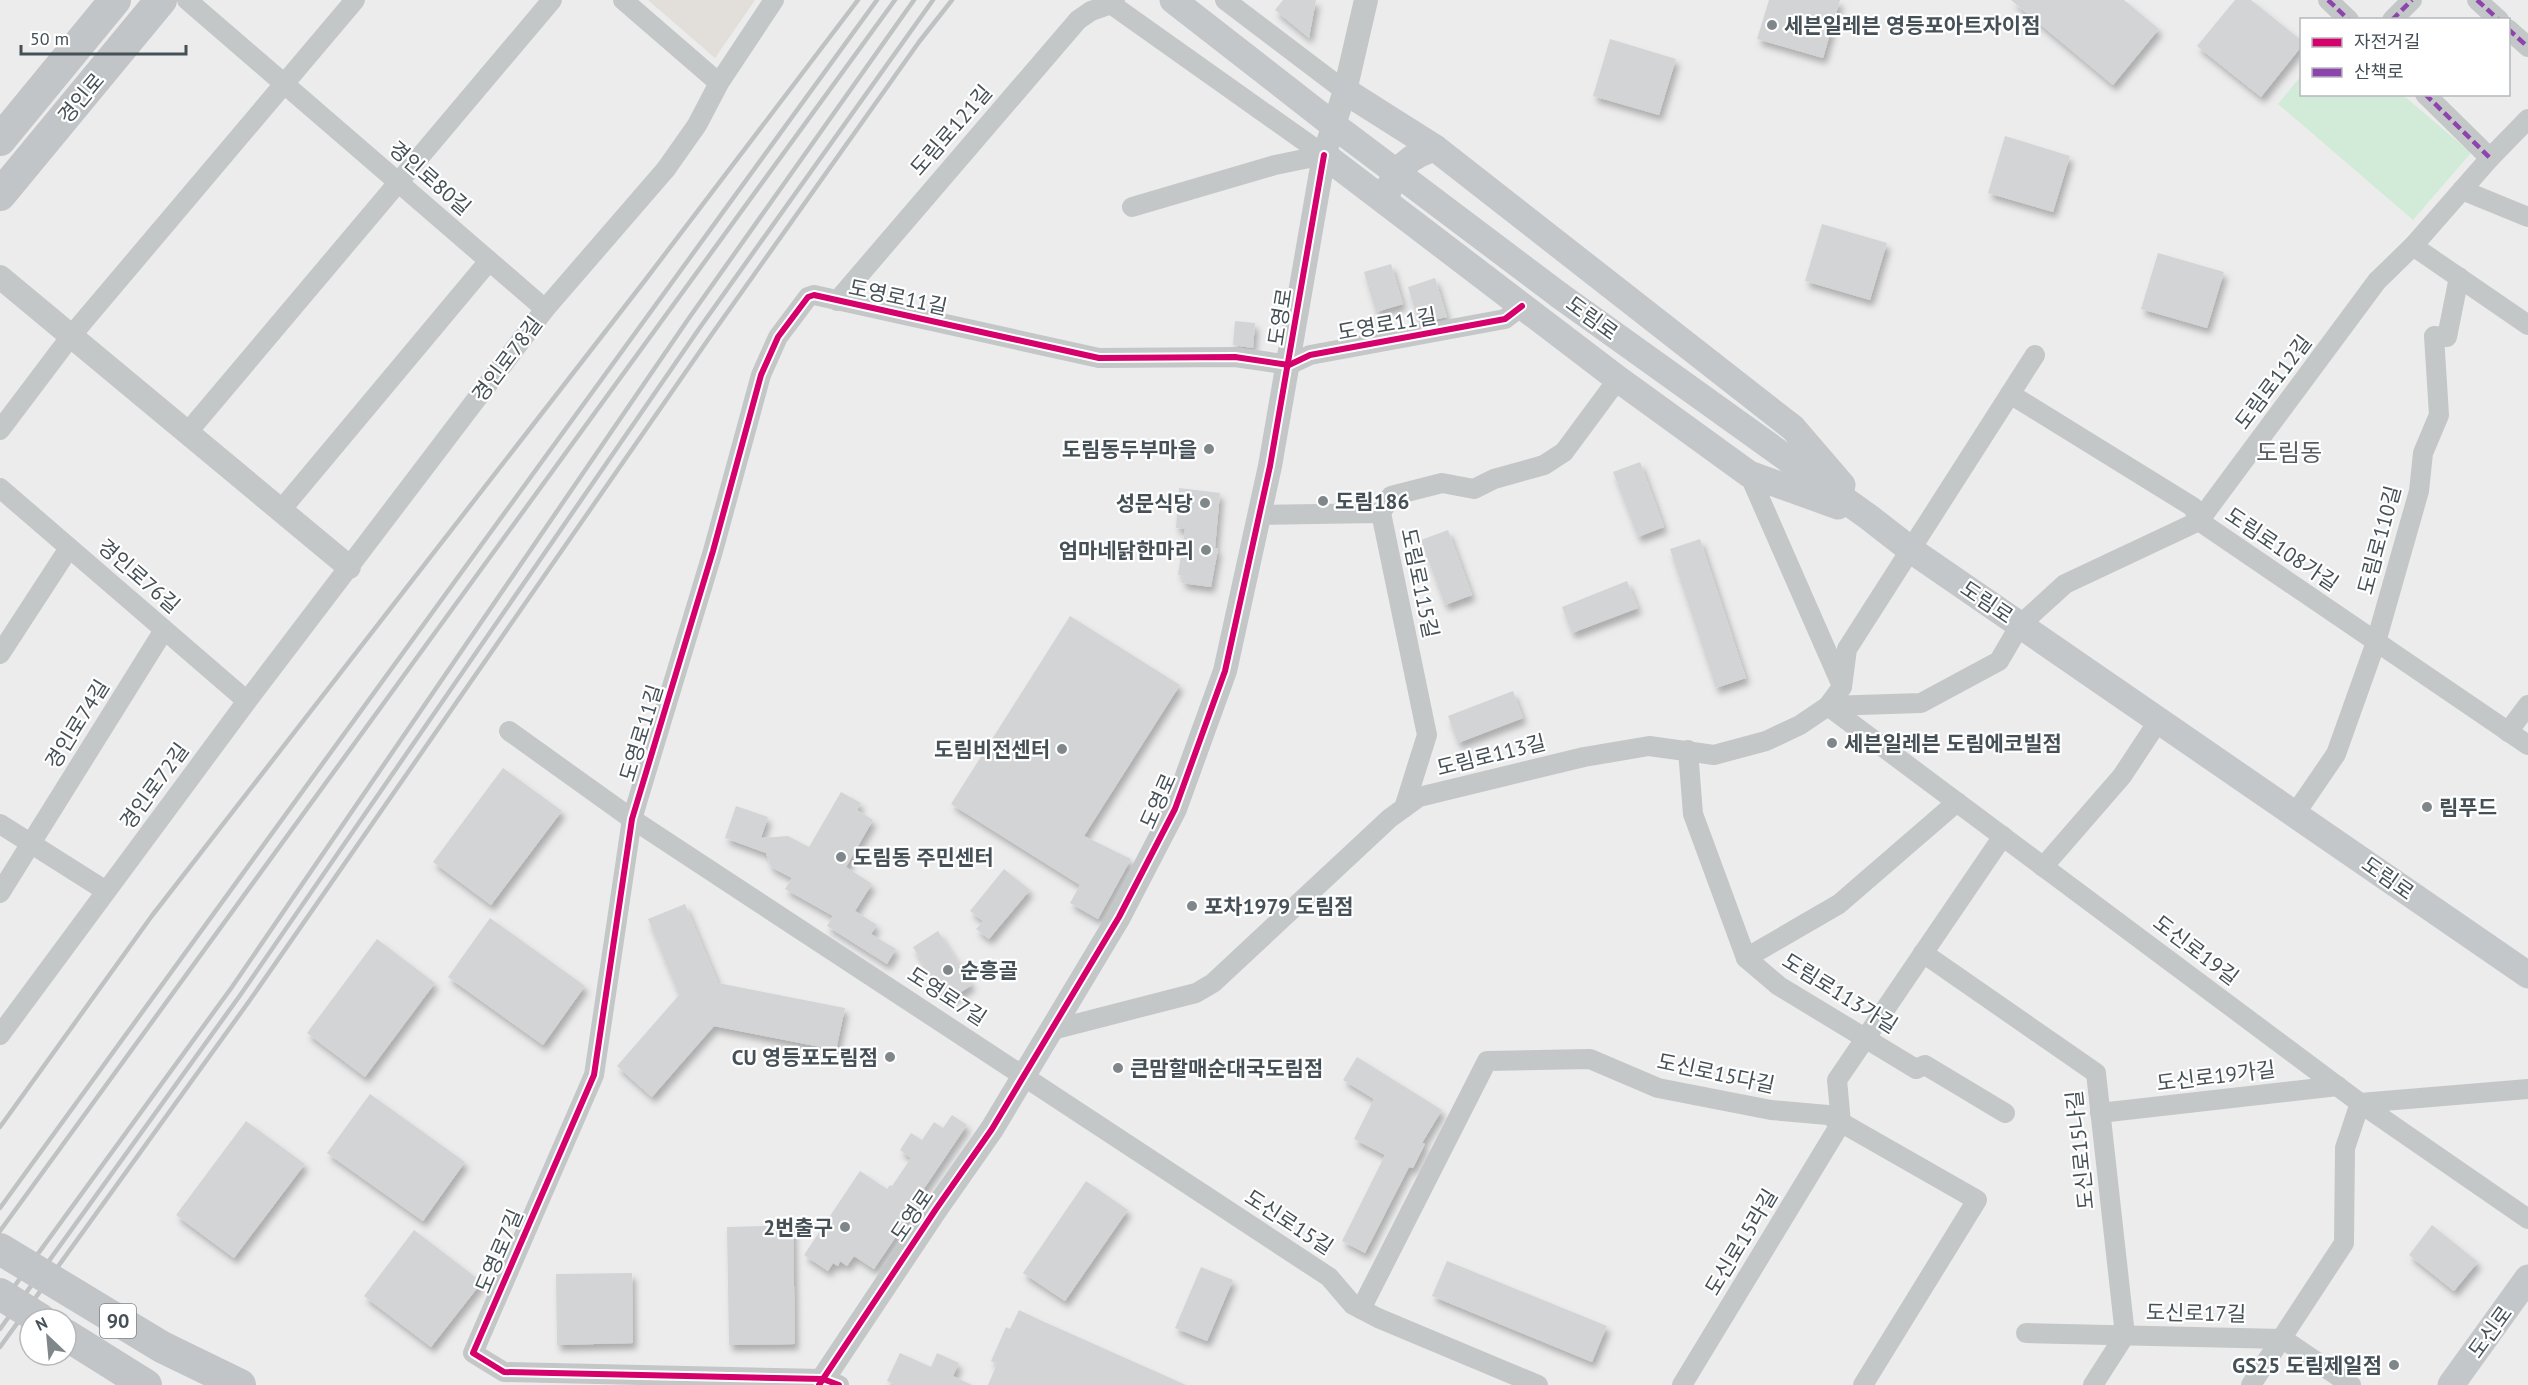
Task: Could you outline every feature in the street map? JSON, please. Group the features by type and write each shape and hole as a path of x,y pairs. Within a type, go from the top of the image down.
{"main road":[{"name":"경인로","path":"0,140 115,0"},
{"name":"경인로","path":"0,195 162,0"},
{"name":"도림로","path":"1173,0 1332,124 1559,295 1870,518 1911,550 2527,973"},
{"path":"1345,90 1435,148 1792,428 1870,518"},
{"path":"1388,204 1387,195 1392,178 1418,152 1435,148"},
{"path":"1324,155 1618,379 1749,474 1870,518"},
{"name":"90","path":"0,1249 162,1347 240,1385"},
{"name":"도신로","path":"2451,1385 2528,1278"},
{"path":"0,1294 21,1307"},
{"path":"78,1342 146,1385"}],"street":[{"name":"경인로80길","path":"187,0 544,309"},
{"path":"0,430 70,336 355,0"},
{"path":"187,432 552,0"},
{"path":"623,0 719,83"},
{"name":"경인로78길","path":"349,567 544,309 666,169 697,125 719,83 774,0"},
{"path":"1225,0 1345,90"},
{"name":"도영로","path":"827,1383 936,1209 992,1129 1119,917 1175,809 1225,671 1289,364 1324,155 1345,90 1366,0"},
{"path":"2328,0 2347,18"},
{"path":"2394,18 2412,0"},
{"path":"2477,0 2497,18"},
{"path":"1113,2 1324,155"},
{"name":"도림로121길","path":"837,301 1078,20 1091,11 1113,2"},
{"path":"2510,31 2528,47"},
{"path":"2427,96 2490,158"},
{"name":"도림로112길","path":"2020,625 2065,584 2199,521 2377,281 2413,246 2490,158 2528,119"},
{"path":"1132,207 1275,165 1324,155"},
{"path":"2462,190 2528,217"},
{"path":"2413,246 2528,325"},
{"path":"281,510 489,261"},
{"path":"0,277 349,567"},
{"name":"도림로110길","path":"2295,814 2336,754 2376,642 2419,491 2423,453 2439,415 2434,336 2447,337 2459,277"},
{"name":"도영로11길","path":"632,819 713,551 761,375 778,337 808,297 814,296 1099,358 1235,357 1289,364 1310,354 1505,319 1522,306"},
{"path":"1911,550 2035,355"},
{"name":"도림로115길","path":"1404,808 1427,735 1381,513 1391,496 1442,483 1474,489 1494,478 1544,465 1564,452 1618,379"},
{"name":"도림로108가길","path":"2010,394 2193,507 2199,521 2528,745"},
{"path":"1749,474 1842,687"},
{"name":"경인로76길","path":"0,488 247,701"},
{"path":"1259,515 1381,513"},
{"path":"0,654 69,548"},
{"name":"도림로113길","path":"1052,1030 1196,993 1213,983 1390,818 1419,797 1584,757 1649,746 1714,754 1766,741 1800,725 1828,706 1842,687 1847,649 1911,550"},
{"name":"경인로72길","path":"0,1035 349,567"},
{"name":"도림로","path":"1828,706 1922,702 1999,661 2020,625"},
{"name":"경인로74길","path":"31,844 164,630"},
{"path":"2508,732 2528,705"},
{"name":"도신로19길","path":"1828,706 2338,1086 2528,1219"},
{"path":"2043,867 2122,776 2159,720"},
{"name":"도영로7길","path":"509,731 632,819 1024,1076"},
{"name":"도림로113가길","path":"1688,750 1693,814 1746,958 1779,986 1916,1069 1925,1065 2005,1113"},
{"path":"1746,958 1839,904 1957,802"},
{"name":"도영로7길","path":"632,819 594,1075 473,1353 504,1372 827,1383"},
{"path":"0,825 106,891"},
{"path":"1841,1123 1837,1080 2003,836"},
{"path":"0,893 31,844"},
{"name":"도신로15나길","path":"1923,953 2096,1073 2125,1335"},
{"name":"도신로15다길","path":"1361,1309 1487,1061 1590,1059 1658,1089 1771,1110 1828,1115 1977,1200 1863,1385"},
{"name":"도신로15길","path":"1024,1076 1329,1277 1353,1305 1378,1318 1538,1385"},
{"name":"도신로19가길","path":"2100,1113 2338,1086"},
{"path":"2251,1385 2344,1243 2345,1148 2360,1102 2528,1089"},
{"name":"도신로15라길","path":"1682,1385 1841,1123"},
{"name":"도신로17길","path":"2026,1333 2283,1339"},
{"path":"2093,1385 2125,1335"},
{"path":"2283,1339 2351,1385"}],"shaded area":[{"path":"648,0 755,0 715,58"}],"green space":[{"path":"2300,77 2300,96 2404,96 2471,153 2413,220 2278,104"}],"building":[{"path":"1283,0 1316,0 1309,38 1275,10"},
{"path":"1769,0 1840,0 1823,58 1757,39"},
{"path":"2011,0 2124,0 2159,29 2113,85"},
{"path":"2235,0 2251,0 2300,39 2300,48 2261,97 2197,46"},
{"path":"1610,39 1676,59 1659,115 1593,96"},
{"path":"2005,136 2070,156 2053,212 1988,193"},
{"path":"1822,224 1887,243 1870,300 1805,281"},
{"path":"2158,253 2224,272 2207,328 2141,309"},
{"path":"1391,264 1403,304 1376,312 1364,272"},
{"path":"1435,278 1447,317 1419,323 1408,287"},
{"path":"1235,321 1255,323 1253,348 1233,345"},
{"path":"1640,462 1664,527 1638,537 1613,472"},
{"path":"1179,488 1220,493 1215,548 1218,549 1211,587 1182,583 1183,575 1178,575 1185,529 1176,528"},
{"path":"1448,530 1472,595 1445,605 1421,540"},
{"path":"1700,539 1746,678 1716,688 1670,549"},
{"path":"1627,581 1638,608 1572,633 1562,607"},
{"name":"도림비전센터","path":"1070,616 1180,685 1084,836 1131,859 1098,919 1070,903 1080,885 951,804"},
{"path":"1513,691 1523,718 1458,743 1448,716"},
{"path":"503,768 562,811 491,905 433,862"},
{"path":"841,792 861,803 857,810 873,820 846,867 872,884 855,911 877,925 871,934 896,949 887,964 827,926 833,916 785,889 792,878 771,867 766,853 725,838 736,806 768,817 761,838 788,836 809,847"},
{"path":"1004,869 1030,890 989,939 976,929 983,921 970,911"},
{"path":"685,904 718,983 845,1008 836,1050 714,1026 652,1097 617,1066 679,995 648,919"},
{"path":"490,918 585,986 543,1045 448,977"},
{"path":"938,931 972,985 947,1001 913,947"},
{"path":"377,939 435,983 365,1077 307,1033"},
{"path":"1357,1057 1442,1110 1422,1143 1425,1144 1413,1168 1409,1167 1365,1253 1342,1241 1385,1155 1354,1139 1374,1099 1343,1080"},
{"path":"370,1094 465,1162 423,1221 327,1153"},
{"path":"952,1115 967,1125 915,1202 918,1204 874,1269 854,1256 847,1266 840,1261 838,1266 833,1263 828,1271 804,1255 860,1171 887,1189 890,1185 892,1186 911,1158 900,1150 911,1133 922,1140 934,1122 943,1128"},
{"path":"246,1121 305,1164 234,1258 176,1215"},
{"path":"1086,1181 1128,1210 1065,1301 1023,1273"},
{"path":"793,1225 795,1344 729,1345 727,1227"},
{"path":"2432,1225 2478,1262 2454,1291 2409,1255"},
{"path":"414,1230 482,1282 431,1347 364,1296"},
{"path":"1447,1261 1607,1326 1592,1362 1432,1296"},
{"path":"1201,1267 1233,1280 1207,1341 1175,1328"},
{"path":"632,1273 633,1343 557,1345 556,1274"},
{"path":"1019,1310 1186,1385 988,1385 997,1364 991,1361 1006,1327 1010,1329"},
{"path":"900,1353 931,1367 937,1353 959,1363 953,1376 972,1385 896,1385 887,1381"}],"railway":[{"path":"0,1127 151,917 643,283 858,0"},
{"path":"0,1208 877,0"},
{"path":"0,1231 895,0"},
{"path":"0,1306 232,987 689,318 914,0"},
{"path":"0,1329 241,994 701,326 933,0"},
{"path":"0,1347 250,1000 712,334 919,42 952,0"}],"marked path":[{"path":"2328,0 2347,18"},
{"path":"2394,18 2412,0"},
{"path":"2477,0 2497,18"},
{"path":"2510,31 2528,47"},
{"path":"2427,96 2490,158"}],"cycle path":[{"path":"819,1385 992,1129 1119,917 1175,809 1225,671 1270,466 1324,155"},
{"path":"839,1385 823,1379 504,1372 473,1353 594,1075 632,819 713,551 761,375 778,337 808,297 814,295 1099,358 1235,357 1289,365 1310,355 1505,319 1522,306"}],"place":[{"name":"세븐일레븐 영등포아트자이점","path":"1772,25"},
{"name":"도림동두부마을","path":"1209,449"},
{"name":"도림186","path":"1323,501"},
{"name":"성문식당","path":"1205,503"},
{"name":"엄마네닭한마리","path":"1206,550"},
{"name":"세븐일레븐 도림에코빌점","path":"1832,743"},
{"name":"도림비전센터","path":"1062,749"},
{"name":"림푸드","path":"2427,807"},
{"name":"도림동 주민센터","path":"841,857"},
{"name":"포차1979 도림점","path":"1192,906"},
{"name":"순흥골","path":"948,970"},
{"name":"CU 영등포도림점","path":"890,1057"},
{"name":"큰맘할매순대국도림점","path":"1118,1068"},
{"name":"2번출구","path":"845,1227"},
{"name":"GS25 도림제일점","path":"2394,1365"}],"district":[{"name":"도림동","path":"2289,452"}]}
